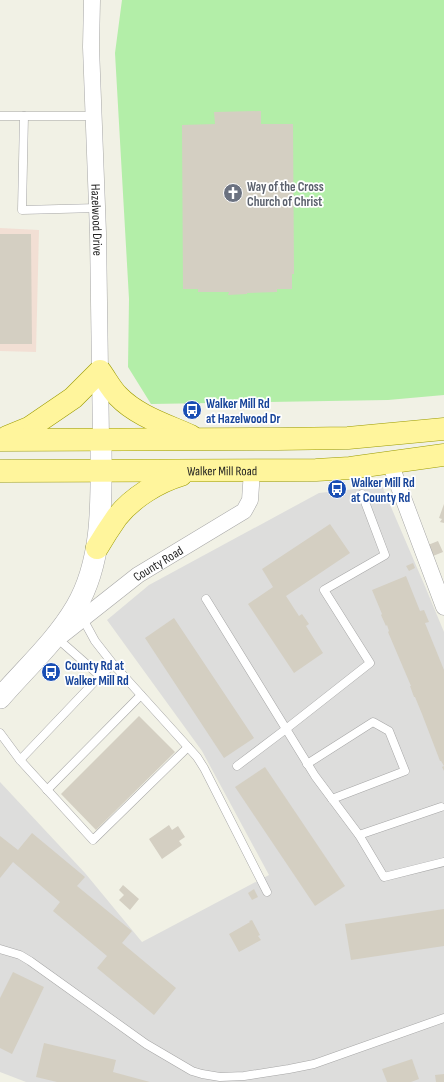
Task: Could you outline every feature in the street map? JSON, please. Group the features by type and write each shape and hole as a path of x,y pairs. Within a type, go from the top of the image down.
{"main road":[{"path":"0,440 30,428 36,424 73,398 100,371 118,396 132,408 200,440"},
{"path":"0,440 348,438 444,429"},
{"name":"Walker Mill Road","path":"0,471 316,470 350,468 444,455"},
{"path":"96,548 118,516 135,499 164,480 191,471"}],"street":[{"name":"Hazelwood Drive","path":"92,0 91,47 97,208 101,440"},
{"name":"County Road","path":"52,644 77,606 95,561 101,471 101,440"},
{"path":"390,463 444,607"},
{"name":"County Road","path":"0,698 52,644 138,576 244,512 250,500 252,471"}],"lane":[{"path":"0,116 94,116"},
{"path":"24,116 22,210 97,208"},
{"path":"237,766 286,730 370,663 324,590 385,555 362,494"},
{"path":"206,599 307,764 359,835 384,877 444,862"},
{"path":"82,619 95,641 113,664 188,747 204,768 267,892"},
{"path":"52,644 100,676"},
{"path":"20,760 113,664"},
{"path":"47,790 142,695"},
{"path":"307,764 374,722 389,731 405,771 332,799"},
{"path":"0,733 20,760 93,840 188,747"},
{"path":"359,835 441,807"},
{"path":"0,949 20,955 30,961 146,1044 181,1065 202,1074 220,1077 244,1076 314,1064 444,1018"}],"shaded area":[{"path":"0,228 39,230 36,352 0,351"},
{"path":"382,486 444,632 444,1082 26,1082 0,1072 0,782 85,873 142,942 269,875 202,751 107,620 149,585 319,493"}],"green space":[{"path":"122,0 444,0 444,395 388,400 151,404 128,367 129,299 115,53"}],"building":[{"path":"261,111 261,124 293,124 294,274 292,274 292,289 277,289 277,292 228,295 229,292 198,292 198,289 183,289 182,125 215,124 214,112"},
{"path":"0,234 31,234 32,344 0,344"},
{"path":"444,504 444,523 440,522 442,519 439,518"},
{"path":"330,524 350,553 286,596 299,616 302,614 309,624 306,626 323,653 294,673 248,604 273,587 262,569"},
{"path":"438,541 443,552 433,556 428,545"},
{"path":"413,563 415,568 409,571 406,566"},
{"path":"406,576 420,611 424,610 429,622 425,623 444,670 444,766 440,761 372,590"},
{"path":"174,618 254,738 224,758 145,638"},
{"path":"139,716 175,752 96,830 61,794"},
{"path":"265,767 345,886 315,906 235,787"},
{"path":"169,825 172,830 178,826 185,837 179,841 182,845 162,859 149,839"},
{"path":"32,833 85,877 77,886 132,931 122,943 176,988 154,1015 97,968 107,956 53,911 60,902 13,862 0,878 0,836 18,850"},
{"path":"123,885 139,899 130,910 119,900 124,895 119,890"},
{"path":"254,889 258,897 252,900 248,893"},
{"path":"444,909 444,946 351,960 345,924"},
{"path":"252,920 261,940 239,952 229,934"},
{"path":"13,972 44,987 12,1054 0,1048 0,998"},
{"path":"44,1043 116,1060 113,1072 150,1082 57,1082 36,1077"},
{"path":"412,1059 419,1079 411,1082 387,1082 382,1069"},
{"path":"444,1074 444,1082 436,1082 435,1075"}],"place":[{"name":"Way of the Cross Church of Christ","path":"233,193"},
{"name":"Walker Mill Rd at Hazelwood Dr","path":"192,410"},
{"name":"Walker Mill Rd at County Rd","path":"337,489"},
{"name":"County Rd at Walker Mill Rd","path":"51,672"}]}
